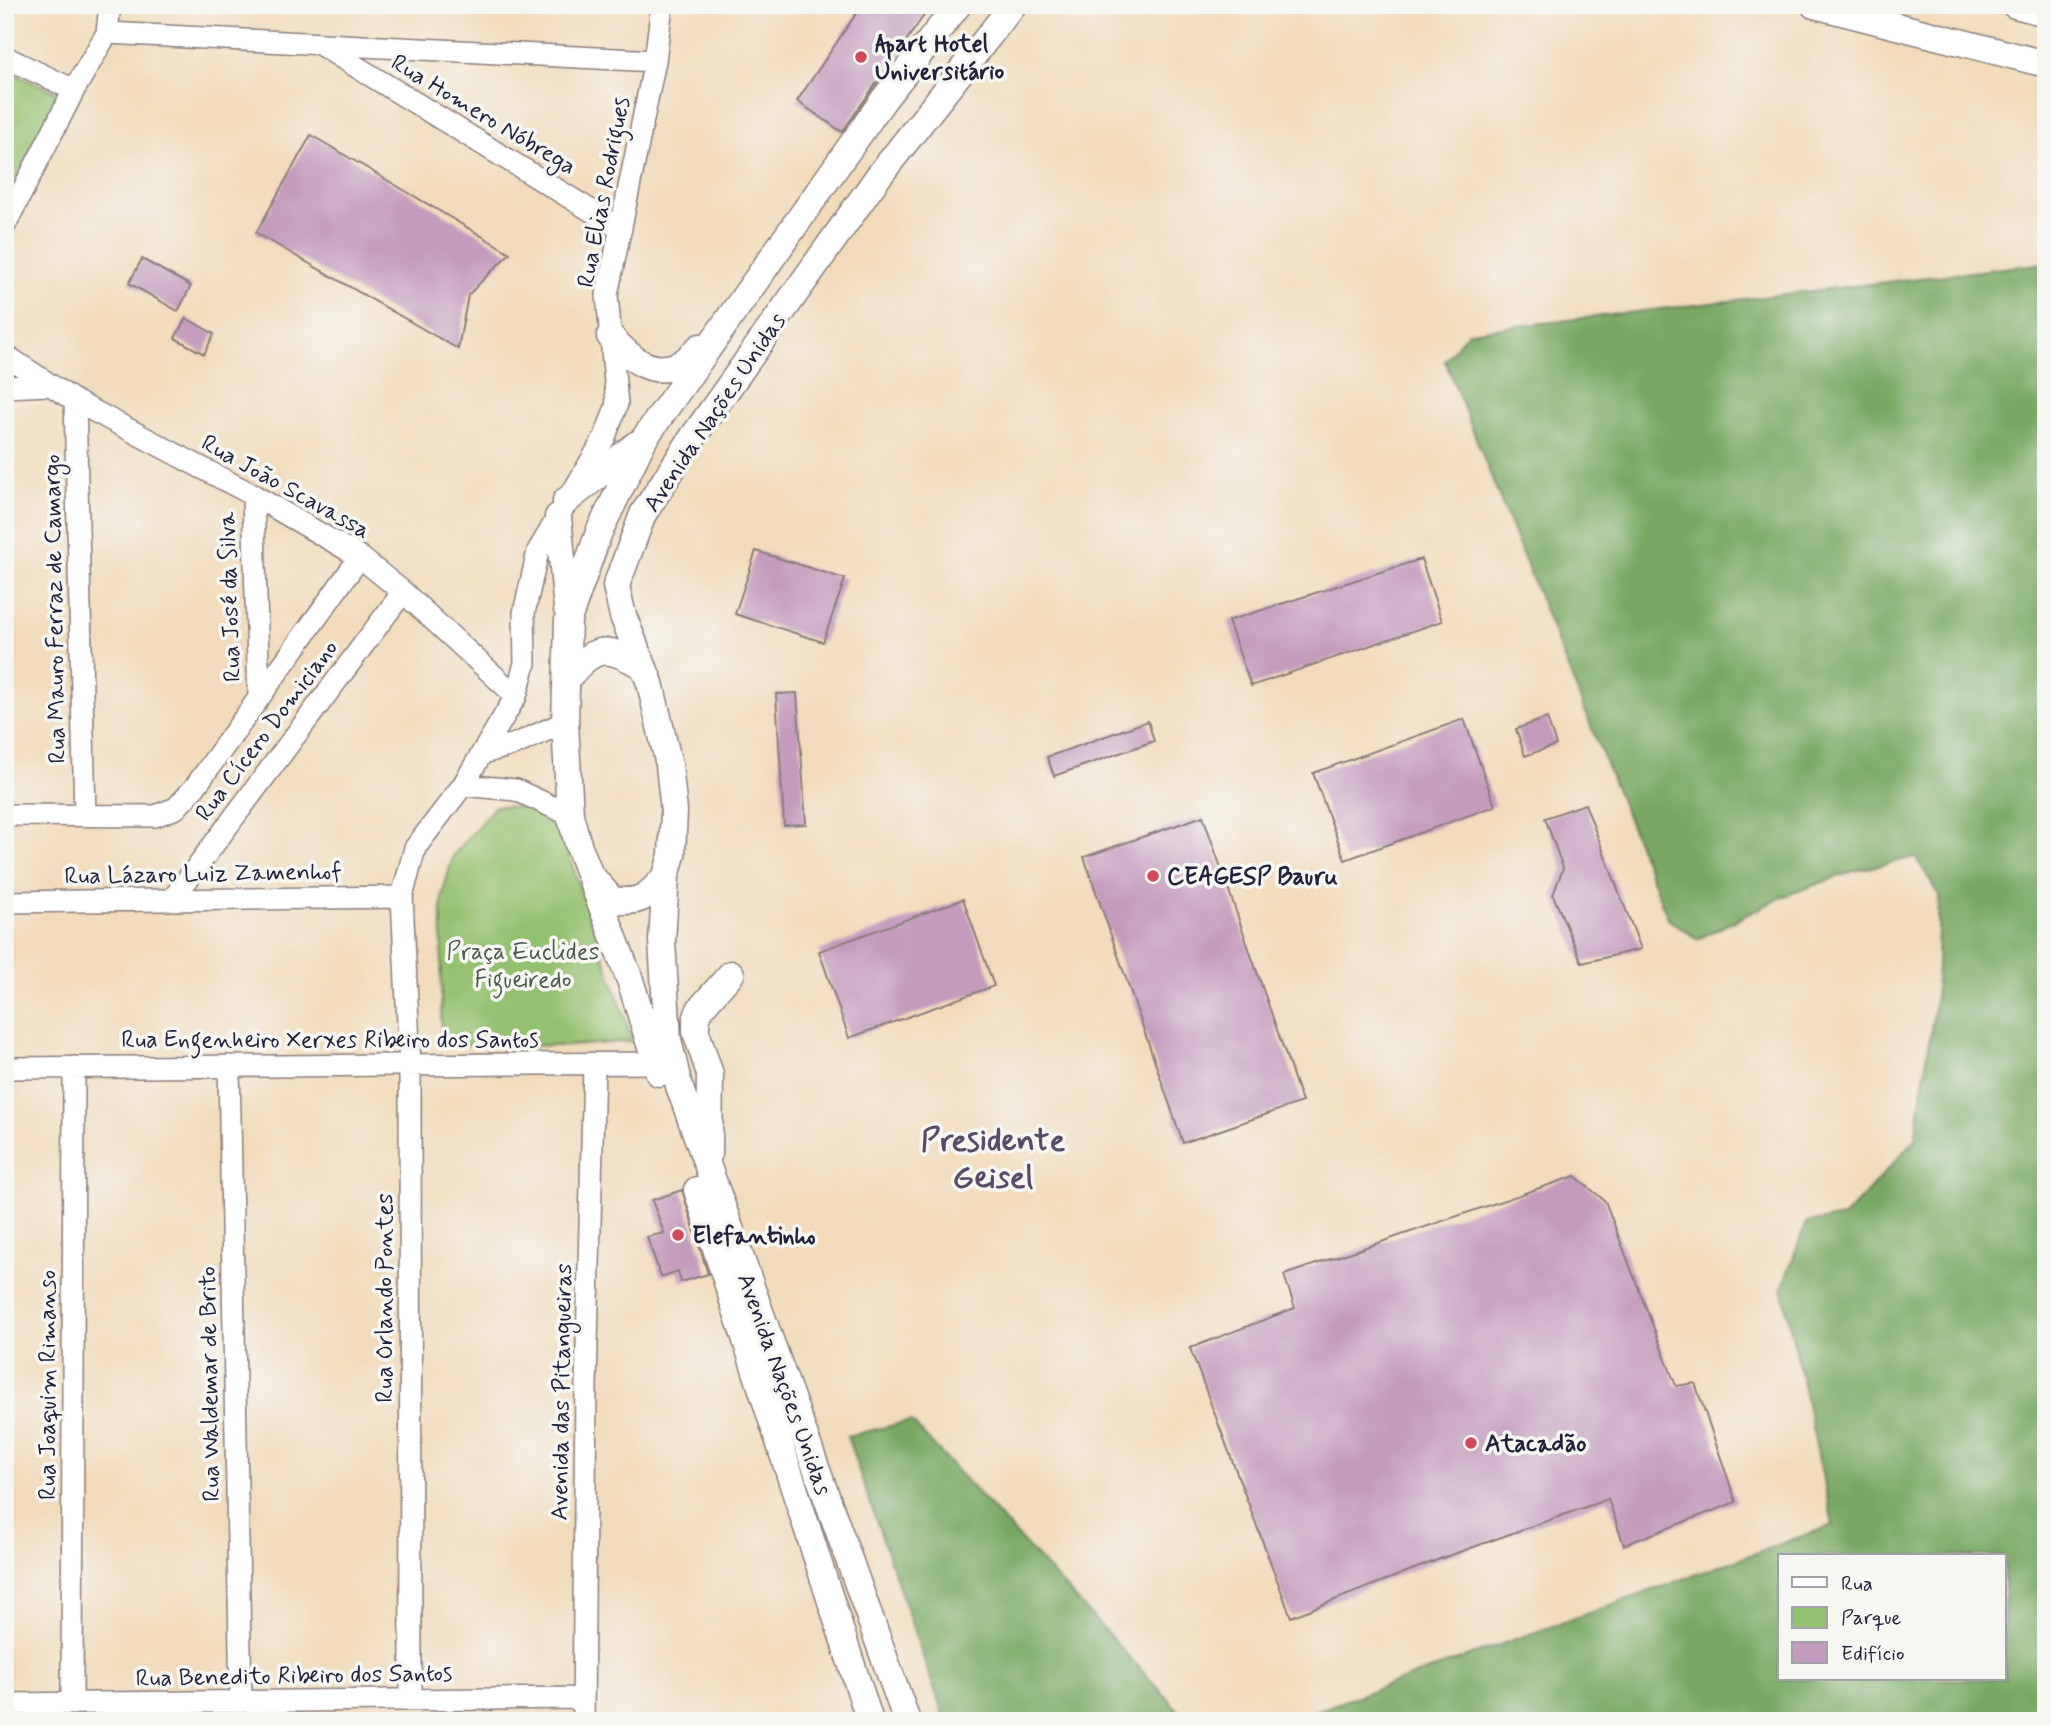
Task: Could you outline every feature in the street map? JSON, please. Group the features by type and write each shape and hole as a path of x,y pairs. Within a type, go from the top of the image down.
{"main road":[{"name":"Avenida Nações Unidas","path":"870,1721 630,980 578,844 570,815 565,722 568,620 599,532 644,439 884,99 958,5"},
{"name":"Avenida Nações Unidas","path":"907,1721 679,1086 668,1040 663,941 666,876 672,855 674,811 669,765 657,710 623,616 616,586 643,514 693,437 877,177 1013,5"},
{"path":"1814,5 2046,65"},
{"path":"2015,5 2046,13"},
{"path":"610,336 631,359 657,369 680,365 725,324"},
{"path":"568,620 562,509 644,439"},
{"path":"567,679 583,659 601,650 624,654 642,666"},
{"path":"578,844 596,884 612,900 627,902 643,899 666,876"},
{"path":"708,1169 710,1074 696,1032 696,1020 700,1009 730,974"}],"street":[{"path":"5,225 74,90 107,33 110,5"},
{"name":"Rua Elias Rodrigues","path":"516,696 525,663 524,613 538,551 605,438 617,404 607,295 655,61 662,5"},
{"path":"107,33 655,61"},
{"name":"Rua Homero Nóbrega","path":"319,44 621,229"},
{"path":"5,57 74,90"},
{"name":"Rua João Scavassa","path":"5,355 75,401 253,495 360,556 516,696"},
{"path":"5,387 49,385"},
{"name":"Rua Mauro Ferraz de Camargo","path":"75,401 85,815"},
{"name":"Rua José da Silva","path":"253,495 258,697"},
{"path":"5,815 155,816 176,808 195,787 360,556"},
{"name":"Rua Cícero Domiciano","path":"172,900 403,592"},
{"name":"Rua Orlando Pontes","path":"411,1699 410,1066 402,897 415,848 463,785 516,696"},
{"path":"483,753 516,744 565,722"},
{"path":"463,785 516,790 570,815"},
{"name":"Rua Lázaro Luiz Zamenhof","path":"5,902 402,897"},
{"name":"Rua Engenheiro Xerxes Ribeiro dos Santos","path":"5,1068 656,1063"},
{"name":"Avenida das Pitangueiras","path":"583,1721 586,1386 594,1064"},
{"name":"Rua Waldemar de Brito","path":"229,1066 241,1702"},
{"name":"Rua Joaquim Rimanso","path":"72,1704 74,1067"},
{"name":"Rua Benedito Ribeiro dos Santos","path":"5,1704 72,1704 146,1713 241,1702 583,1698"}],"green space":[{"path":"5,70 66,96 5,198"},
{"path":"2046,263 2046,1721 1288,1721 1833,1525 1782,1288 1806,1223 1844,1217 1915,1140 1936,995 1939,894 1915,857 1851,872 1782,897 1698,939 1668,919 1445,361 1468,332"},
{"name":"Praça Euclides Figueiredo","path":"495,806 536,808 562,836 633,1041 568,1046 441,1044 442,896 453,856"},
{"path":"911,1421 1181,1713 1236,1721 945,1721 847,1436"}],"building":[{"name":"Apart Hotel Universitário","path":"862,5 913,5 925,14 842,132 797,101"},
{"path":"311,135 510,253 468,295 458,349 256,233"},
{"path":"142,259 191,286 178,311 129,283"},
{"path":"186,318 214,334 204,354 175,338"},
{"path":"756,551 845,579 823,642 735,614"},
{"path":"1421,559 1442,621 1251,686 1228,621"},
{"path":"797,693 806,824 784,825 776,694"},
{"path":"1547,718 1556,745 1525,756 1516,729"},
{"path":"1464,719 1495,806 1345,860 1313,773"},
{"path":"1148,721 1154,741 1054,776 1047,757"},
{"path":"1585,804 1641,949 1582,963 1553,895 1563,868 1545,818"},
{"path":"1203,816 1302,1102 1183,1143 1084,857"},
{"path":"963,899 994,986 849,1038 819,951"},
{"name":"Atacadão","path":"1575,1176 1605,1201 1676,1386 1695,1383 1736,1502 1624,1545 1608,1499 1440,1559 1291,1617 1190,1348 1295,1308 1284,1275"},
{"name":"Elefantinho","path":"682,1190 708,1274 681,1282 678,1271 661,1277 647,1237 664,1233 652,1200"}],"place":[{"name":"Apart Hotel Universitário","path":"861,57"},
{"name":"CEAGESP Bauru","path":"1153,876"},
{"name":"Elefantinho","path":"678,1235"},
{"name":"Atacadão","path":"1471,1443"}],"district":[{"name":"Presidente Geisel","path":"993,1158"}]}
